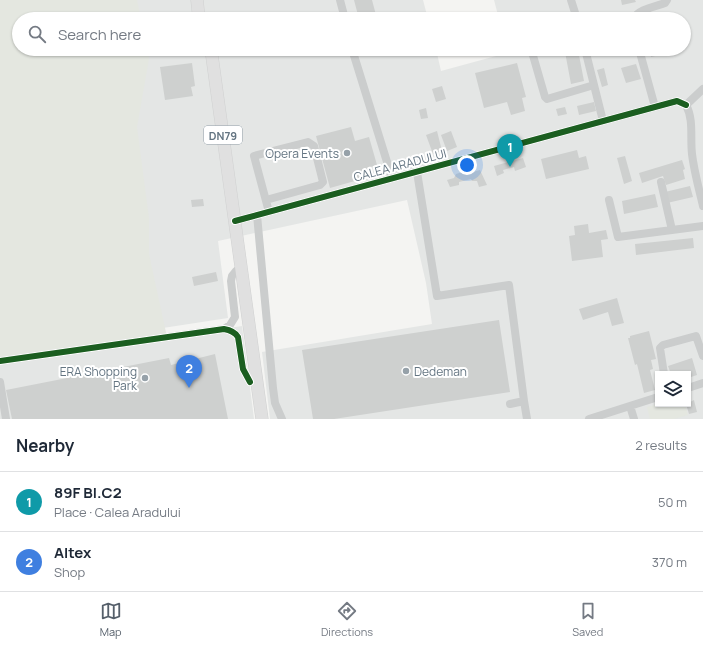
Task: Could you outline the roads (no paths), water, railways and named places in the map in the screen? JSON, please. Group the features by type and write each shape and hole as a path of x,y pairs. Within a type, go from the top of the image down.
{"highway":[{"path":"197,0 199,12"},
{"path":"204,0 206,12"},
{"name":"DN79","path":"205,56 236,271 254,419"},
{"name":"DN79","path":"212,56 262,419"}],"street":[{"path":"340,0 343,12"},
{"path":"571,0 575,12"},
{"path":"640,12 665,3 667,0"},
{"path":"354,56 392,178"},
{"path":"533,56 545,97 547,99 594,85"},
{"path":"587,56 603,121"},
{"path":"641,56 655,107"},
{"path":"703,89 686,104 691,118 692,154 696,179 703,206"},
{"name":"CALEA ARADULUI","path":"235,221 677,101 686,104"},
{"path":"266,200 320,185 323,182 312,143 308,142 254,156 269,212"},
{"path":"417,172 437,296 509,285 527,419"},
{"path":"661,182 672,230"},
{"path":"609,200 618,237 703,226"},
{"path":"257,215 273,388 275,403 282,419"},
{"path":"224,329 230,325 235,317 231,281 232,276 236,271"},
{"path":"0,361 224,329 236,334 238,338 243,369 250,382"},
{"path":"664,371 660,348 663,345 696,336 703,356"},
{"path":"0,382 6,419"},
{"path":"691,387 703,383"},
{"path":"589,419 655,398"},
{"path":"510,404 524,401"},
{"path":"630,406 634,419"}],"place":[{"name":"Opera Events","path":"347,153"},
{"name":"89F Bl.C2","path":"510,167"},
{"name":"Dedeman","path":"406,371"},
{"name":"ERA Shopping Park","path":"145,378"},
{"name":"Altex","path":"189,388"}]}
